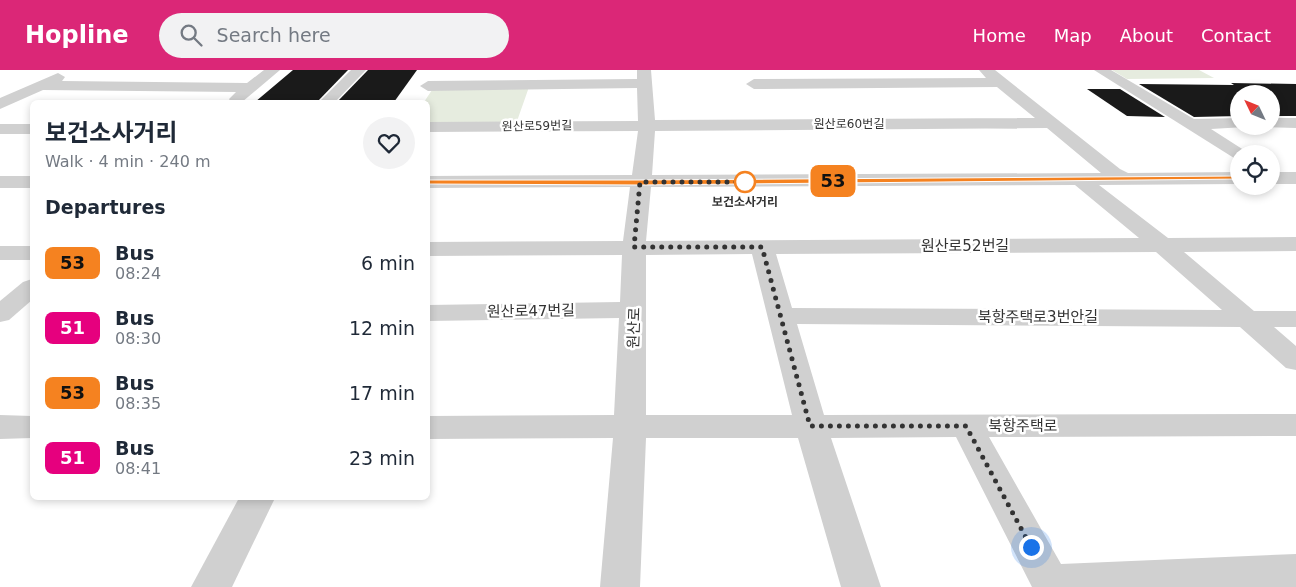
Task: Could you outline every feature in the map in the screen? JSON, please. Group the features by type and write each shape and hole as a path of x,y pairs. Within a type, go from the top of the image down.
{"street":[{"path":"0,104 74,70"},
{"path":"235,100 273,70"},
{"path":"328,100 358,70"},
{"path":"439,70 424,91 644,77"},
{"path":"986,70 1113,173 1124,178"},
{"path":"1101,70 1230,148"},
{"name":"원산로","path":"620,587 630,427 634,247 646,125 644,77"},
{"path":"764,111 751,77 1000,82"},
{"path":"42,85 251,88"},
{"name":"원산로60번길","path":"646,125 764,111 1052,123"},
{"path":"1189,124 1230,123"},
{"path":"1280,123 1296,123"},
{"name":"원산로59번길","path":"430,127 646,125"},
{"path":"0,130 30,129"},
{"path":"430,182 1230,178"},
{"path":"1080,180 1161,244 1296,361"},
{"path":"0,182 30,182"},
{"name":"원산로52번길","path":"430,249 1296,244"},
{"path":"762,247 810,426 861,587"},
{"path":"0,253 30,253"},
{"path":"0,314 30,289"},
{"name":"원산로47번길","path":"430,313 634,310"},
{"name":"북항주택로3번안길","path":"781,316 1296,319"},
{"path":"966,426 1051,584 1296,571"},
{"name":"북항주택로","path":"430,427 1296,426"},
{"path":"0,428 30,427"},
{"path":"211,587 256,500"}],"shaded area":[{"path":"1112,70 1199,70 1214,78 1127,79"},
{"path":"529,87 516,124 430,125 430,100 425,100 432,90"}],"building":[{"path":"293,70 348,70 319,100 257,100"},
{"path":"368,70 417,70 395,100 339,100"},
{"path":"1231,83 1296,84 1296,116 1280,116 1280,85 1234,85"},
{"path":"1139,84 1234,85 1230,85 1230,116 1194,117"},
{"path":"1087,89 1120,89 1165,117 1127,116"}],"bus line":[{"name":"53","path":"430,182 1230,178"}],"place":[{"name":"보건소사거리","path":"745,182"}],"route":[{"path":"745,182 640,182 634,247 762,247 810,426 966,426 1031,547"}]}
